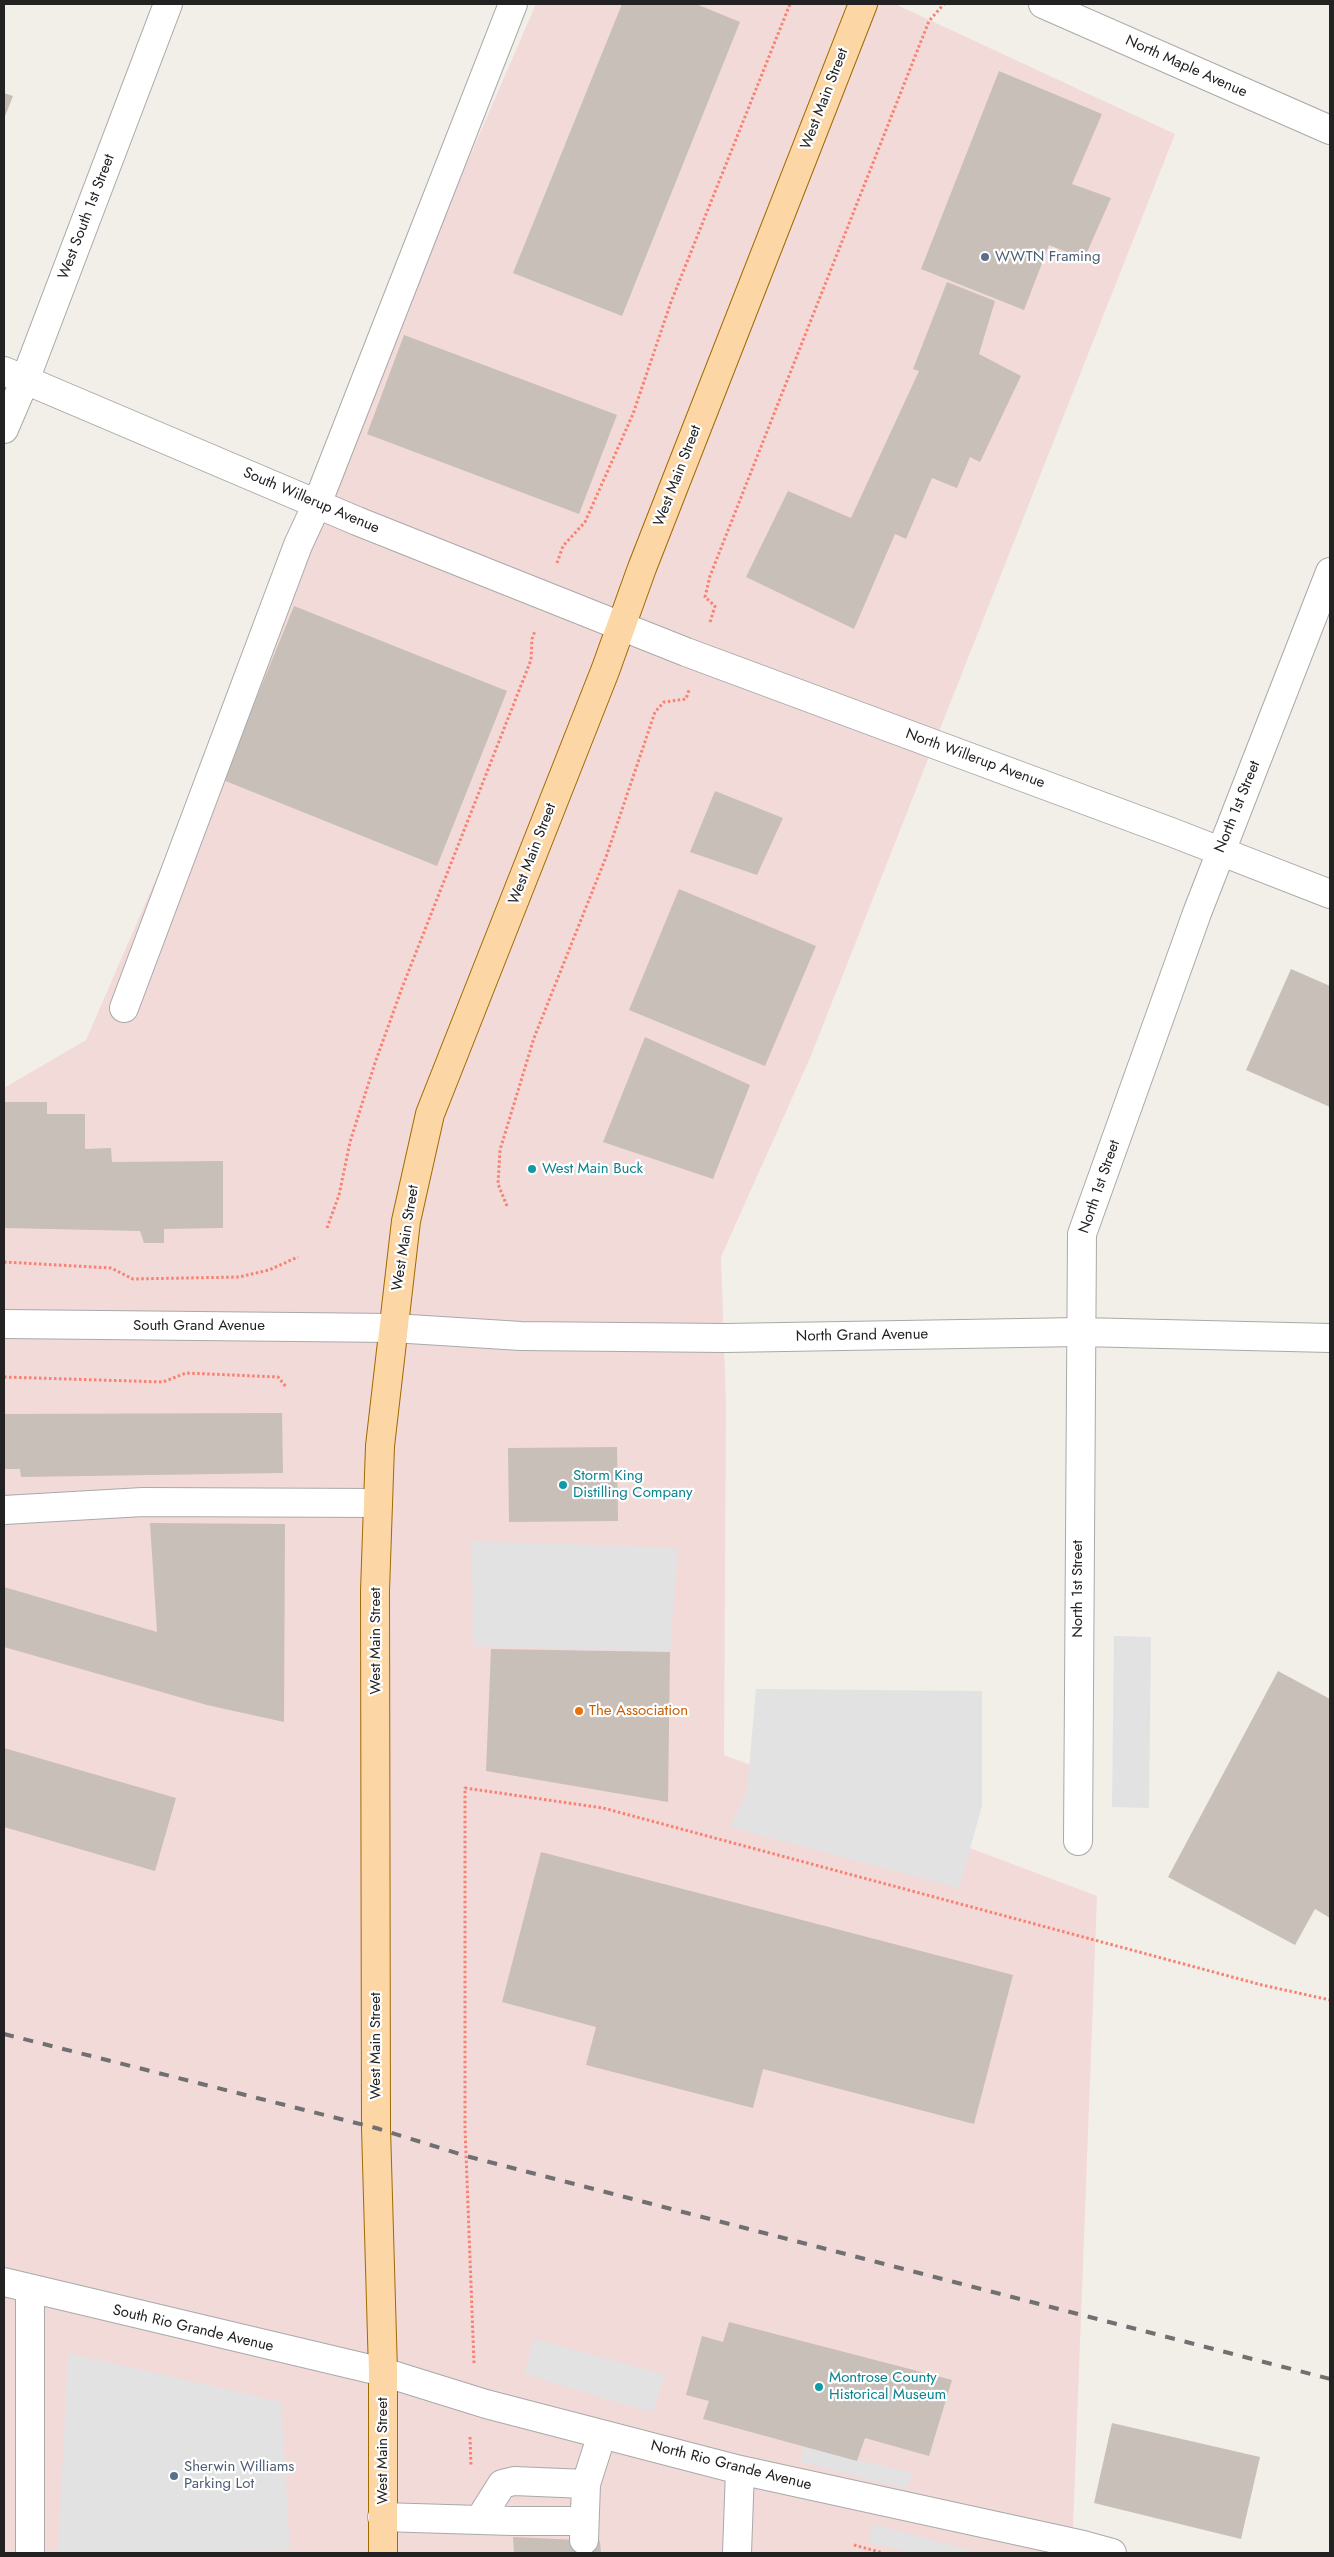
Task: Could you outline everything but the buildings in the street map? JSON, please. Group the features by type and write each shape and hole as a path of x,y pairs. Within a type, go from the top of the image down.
{"main road":[{"name":"West Main Street","path":"383,2553 383,2372 376,2128 376,1590 380,1446 406,1221 430,1114 605,671 620,624 863,4"}],"street":[{"name":"West South 1st Street","path":"4,429 14,375 168,4"},
{"path":"124,1008 298,545 318,504 513,4"},
{"name":"North Maple Avenue","path":"1043,4 1330,130"},
{"name":"South Willerup Avenue","path":"14,375 318,504 620,624"},
{"name":"North 1st Street","path":"1078,1841 1082,1234 1221,851 1330,572"},
{"name":"North Willerup Avenue","path":"620,624 700,657 1221,851 1330,894"},
{"name":"South Grand Avenue","path":"4,1324 393,1328"},
{"name":"North Grand Avenue","path":"393,1328 522,1336 725,1338 1080,1332 1330,1338"},
{"path":"4,1510 143,1502 378,1502"},
{"name":"South Rio Grande Avenue","path":"4,2282 30,2290 383,2372"},
{"path":"30,2290 30,2553"},
{"name":"North Rio Grande Avenue","path":"383,2372 471,2399 740,2470 1084,2549 1112,2553"},
{"path":"382,2517 512,2521 584,2530 586,2484 602,2434"},
{"path":"737,2553 740,2470"},
{"path":"476,2519 502,2484 514,2481 586,2484"}],"path":[{"path":"506,1206 498,1184 500,1150 534,1038 606,856 655,712 664,702 686,699 715,606 705,597 710,576 929,21 944,4"},
{"path":"4,1262 111,1268 133,1279 142,1279 239,1276 269,1270 298,1257"},
{"path":"4,1377 163,1382 186,1373 278,1377 287,1388"},
{"path":"476,2519 471,2399 474,2363 465,2128 465,1788 603,1808 1253,1982 1330,2000"},
{"path":"854,2545 883,2553"}],"shaded area":[{"path":"536,4 895,4 1175,134 810,1058 721,1257 726,1405 724,1755 1097,1896 1072,2553 4,2553 4,1088 86,1040"},
{"path":"472,1541 678,1548 670,1652 473,1646"},
{"path":"1114,1636 1151,1637 1149,1808 1112,1807"},
{"path":"756,1689 982,1691 982,1806 959,1888 730,1827 747,1791"},
{"path":"534,2339 665,2375 653,2413 524,2374"},
{"name":"Sherwin Williams Parking Lot","path":"68,2353 281,2402 290,2550 58,2553"},
{"path":"804,2447 912,2473 907,2489 800,2462"},
{"path":"873,2524 976,2553 916,2553 868,2542"}],"railway":[{"path":"4,2034 376,2128 466,2156 1330,2379"}],"place":[{"name":"WWTN Framing","path":"985,257"},
{"name":"West Main Buck","path":"532,1169"},
{"name":"Storm King Distilling Company","path":"563,1485"},
{"name":"The Association","path":"579,1711"},
{"name":"Montrose County Historical Museum","path":"819,2387"},
{"name":"Sherwin Williams Parking Lot","path":"174,2476"}]}
